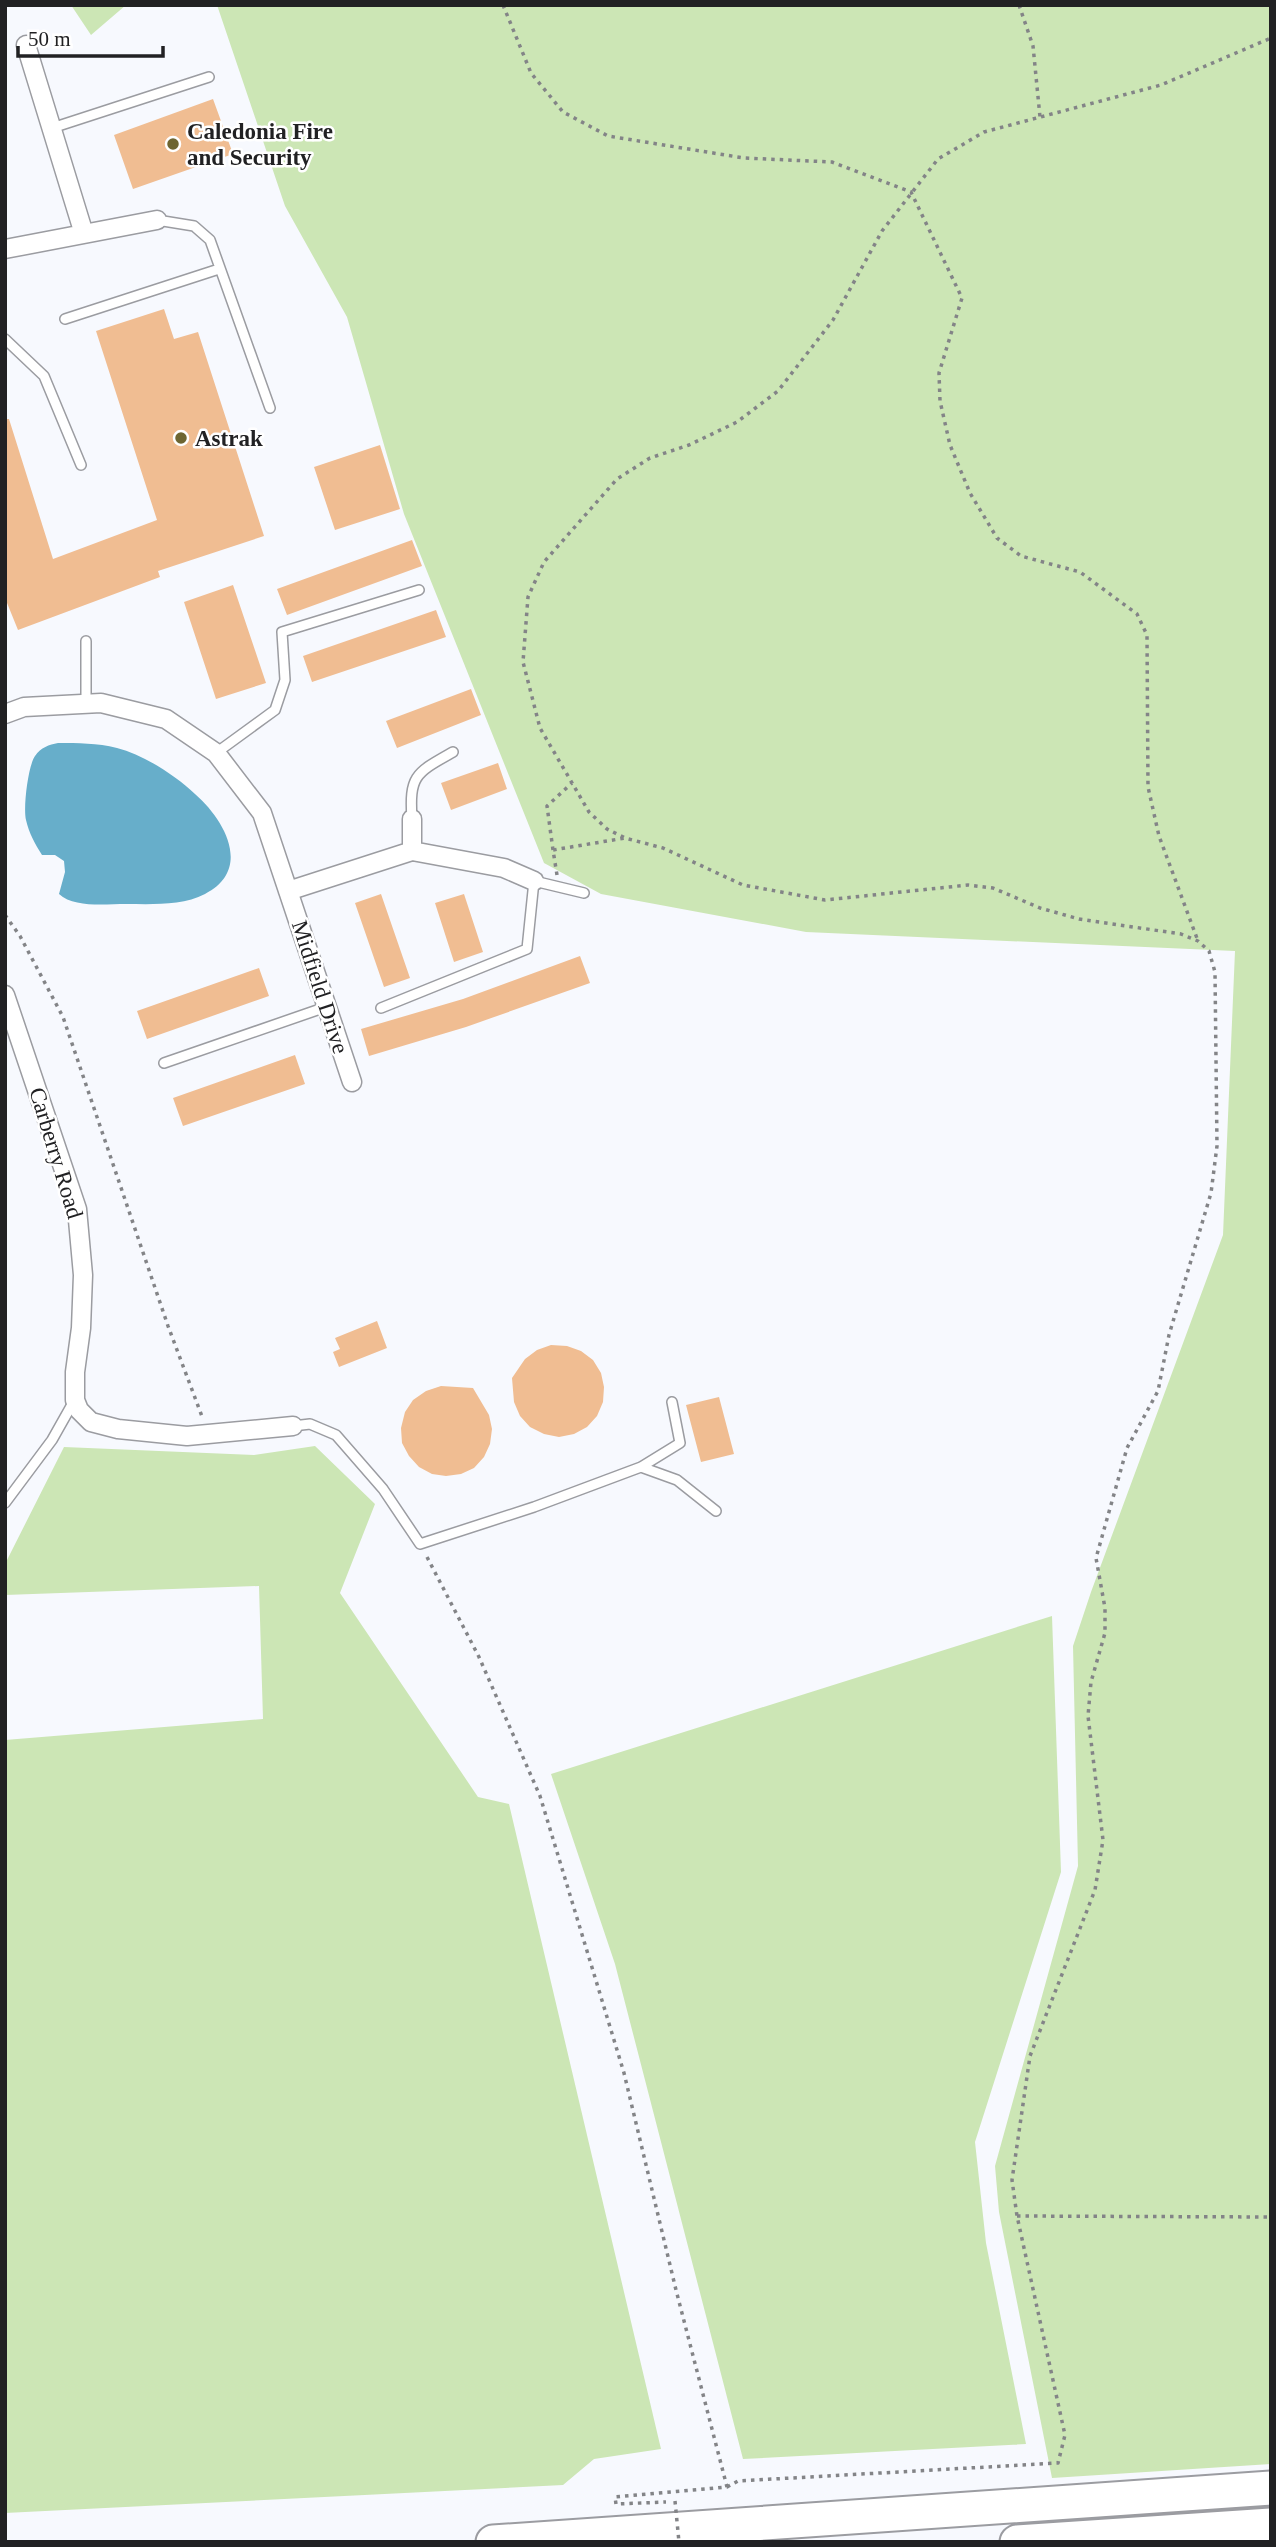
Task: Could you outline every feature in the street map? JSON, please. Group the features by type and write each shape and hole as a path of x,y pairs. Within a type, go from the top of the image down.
{"highway":[{"path":"493,2542 1271,2488"},
{"path":"1017,2542 1271,2525"}],"street":[{"path":"26,44 84,234"},
{"path":"5,249 157,220"},
{"name":"Midfield Drive","path":"5,714 24,707 101,703 166,719 216,753 262,813 352,1082"},
{"path":"412,819 412,851"},
{"name":"Midfield Drive","path":"288,891 412,851 504,868 534,881"},
{"name":"Carberry Road","path":"5,995 77,1209 83,1275 75,1400"},
{"path":"75,1400 79,1410 91,1422 118,1429 187,1436 293,1426"}],"lane":[{"path":"52,128 209,77"},
{"path":"157,220 194,226 210,240 270,408"},
{"path":"65,319 219,269"},
{"path":"5,339 44,376 81,465"},
{"path":"216,753 275,709 285,680 282,632 419,590"},
{"path":"86,641 86,704"},
{"path":"412,819 413,783 422,769 453,752"},
{"path":"381,1008 527,949 534,881 584,893"},
{"path":"164,1063 326,1007"},
{"path":"5,1503 52,1440 75,1400"},
{"path":"293,1426 310,1424 336,1435 383,1489 420,1544 534,1507 641,1467 680,1443 672,1402"},
{"path":"641,1467 677,1480 716,1511"}],"path":[{"path":"503,5 531,73 563,112 608,135 744,158 832,162 911,192 962,298 939,373 940,401 950,445 970,493 997,538 1021,556 1080,572 1137,614 1147,635 1148,787 1159,836 1198,941"},
{"path":"1019,5 1033,47 1040,117"},
{"path":"679,2542 675,2501 616,2504 615,2497 727,2487 737,2481 1058,2463 1065,2435 1017,2216 1012,2180 1030,2056 1095,1890 1103,1840 1088,1716 1091,1682 1105,1633 1105,1608 1096,1558 1127,1448 1158,1391 1169,1335 1211,1193 1217,1146 1215,972 1209,951 1198,941 1181,934 1079,919 1040,908 993,888 968,884 825,900 743,885 663,848 625,838 607,829 589,812 540,728 523,662 528,597 544,562 617,479 650,458 689,445 737,422 778,391 834,320 882,231 938,159 984,132 1161,85 1271,38"},
{"path":"559,887 547,806 572,783"},
{"path":"553,850 625,838"},
{"path":"5,915 20,936 63,1017 208,1434"},
{"path":"420,1544 479,1657 540,1796 624,2073 727,2487"},
{"path":"1017,2216 1271,2217"}],"green space":[{"path":"71,5 126,5 91,35"},
{"path":"217,5 1271,5 1271,2464 1052,2478 999,2212 995,2166 1078,1866 1073,1646 1223,1235 1235,951 806,932 601,894 544,863 404,514 347,317 285,206"},
{"path":"315,1446 375,1504 340,1593 478,1797 509,1804 661,2449 594,2459 563,2485 5,2513 5,1740 263,1719 259,1586 5,1595 5,1564 64,1447 254,1455"},
{"path":"1052,1616 1061,1872 975,2142 986,2243 1026,2444 743,2459 615,1964 551,1774"}],"water":[{"path":"58,743 95,744 127,751 159,766 187,787 216,818 229,845 231,859 228,872 219,884 196,898 166,903 90,904 73,901 59,894 65,872 64,861 55,855 42,855 29,829 25,806 32,761 43,748"}],"building":[{"name":"Caledonia Fire and Security","path":"213,99 233,154 133,189 114,135"},
{"name":"Astrak","path":"164,309 174,339 198,332 264,536 158,571 160,577 18,630 5,598 5,419 9,419 53,559 157,520 96,331"},
{"path":"380,445 400,509 335,530 314,467"},
{"path":"412,540 422,566 287,615 277,589"},
{"path":"233,585 266,683 216,699 184,602"},
{"path":"436,610 446,637 312,682 303,656"},
{"path":"471,689 481,715 397,748 386,721"},
{"path":"498,763 507,789 451,810 441,783"},
{"path":"381,894 410,978 384,987 355,903"},
{"path":"464,894 483,952 454,962 435,903"},
{"path":"580,956 590,983 466,1027 369,1056 361,1029 463,999"},
{"path":"259,968 269,996 147,1039 137,1011"},
{"path":"295,1055 305,1084 183,1126 173,1098"},
{"path":"377,1321 387,1348 339,1367 333,1352 340,1349 335,1338"},
{"path":"551,1345 567,1346 581,1351 593,1360 601,1373 604,1387 603,1402 597,1416 587,1427 574,1434 559,1437 530,1427 520,1416 514,1402 512,1378 525,1359 537,1350"},
{"path":"441,1386 473,1388 489,1415 492,1429 490,1444 484,1457 474,1468 461,1474 432,1474 419,1467 402,1443 401,1428 405,1412 413,1400 426,1391"},
{"path":"719,1397 734,1454 701,1462 686,1405"}],"place":[{"name":"Caledonia Fire and Security","path":"173,144"},
{"name":"Astrak","path":"181,438"}]}
